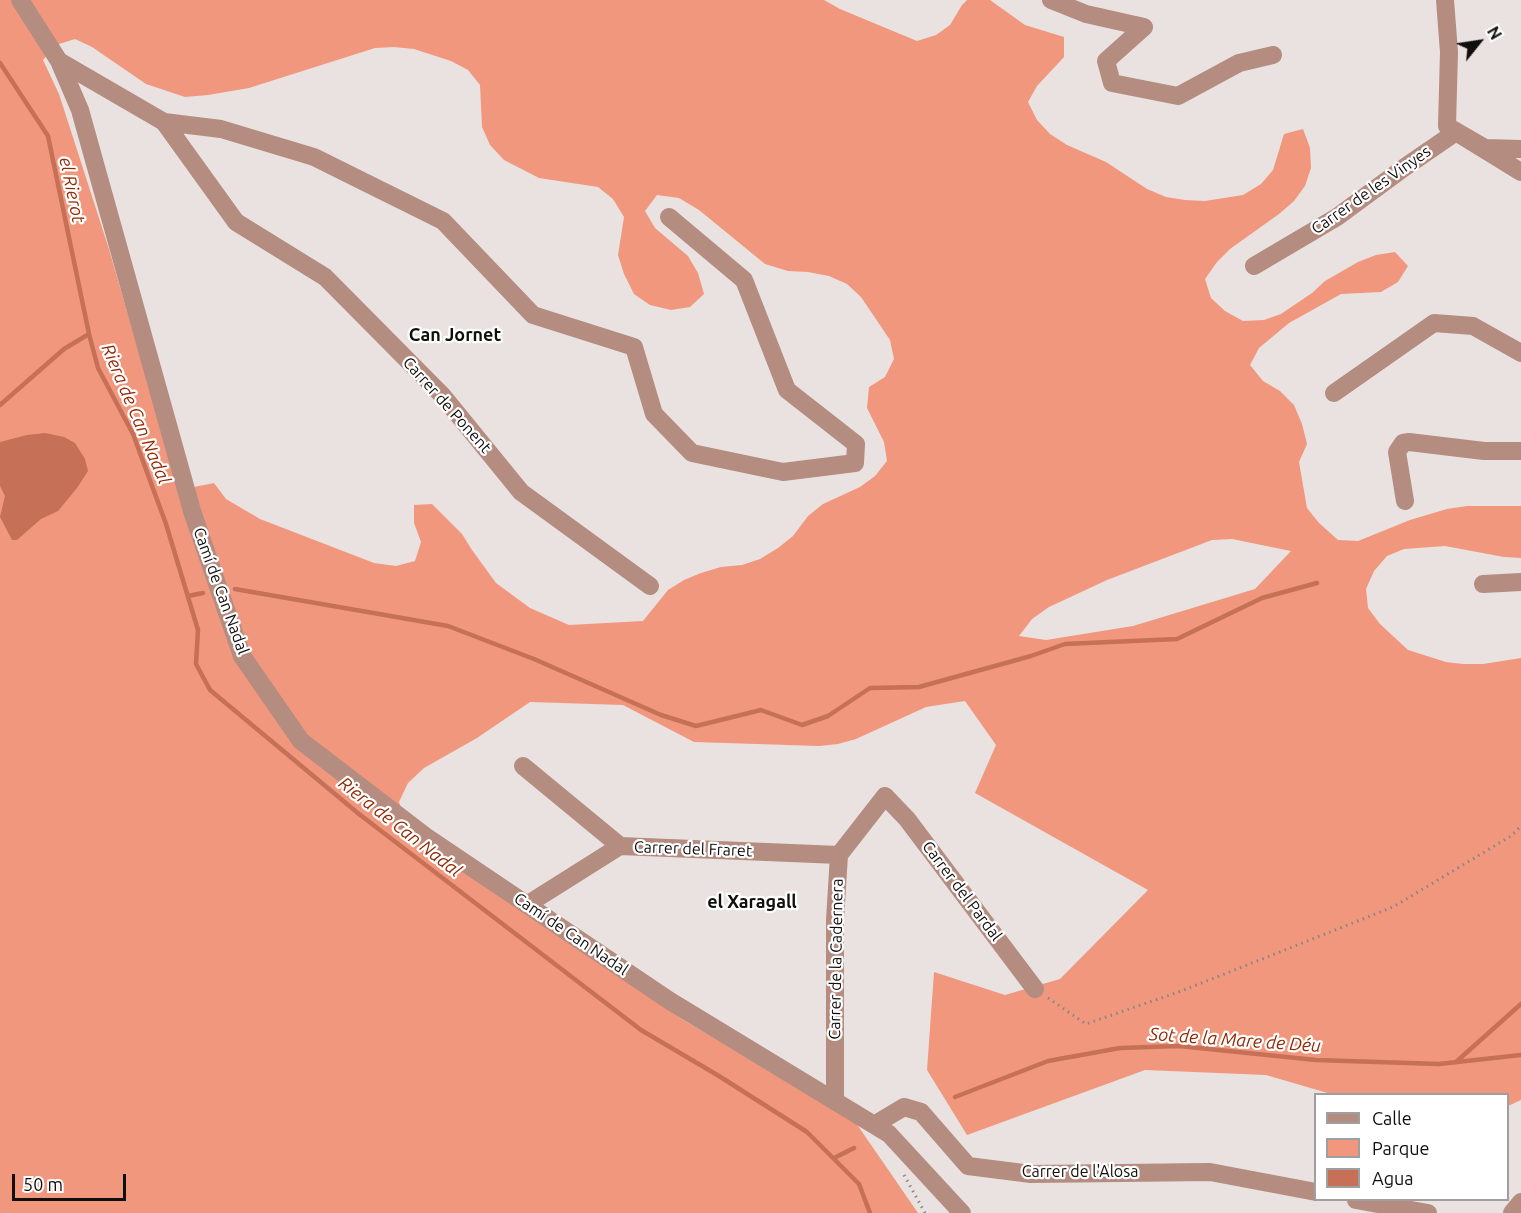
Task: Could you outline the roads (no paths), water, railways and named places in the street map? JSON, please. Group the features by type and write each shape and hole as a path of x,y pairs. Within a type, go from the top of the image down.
{"street":[{"name":"Camí de Can Nadal","path":"20,0 59,61 80,111 192,511 242,656 301,741 425,836 670,1001 889,1134 962,1213"},
{"path":"1051,0 1086,14 1144,27 1106,61 1112,83 1178,96 1239,63 1273,55"},
{"path":"1445,0 1449,52 1447,126 1521,172"},
{"name":"Carrer de Ponent","path":"59,61 164,122 236,222 326,277 442,394 521,492 650,586"},
{"path":"164,122 221,129 314,157 443,221 533,315 634,347 654,414 692,453 783,472 855,463 856,444 787,390 744,280 669,217"},
{"path":"1456,132 1485,148 1521,149"},
{"name":"Carrer de les Vinyes","path":"1254,266 1337,218 1456,132"},
{"path":"1334,393 1434,323 1473,326 1521,353"},
{"path":"1405,501 1397,452 1403,443 1484,451 1521,451"},
{"path":"1483,584 1521,582"},
{"path":"523,766 620,846"},
{"name":"Carrer de la Cadernera","path":"835,1101 835,920 839,855 885,796"},
{"name":"Carrer del Pardal","path":"885,796 907,819 1035,989"},
{"name":"Carrer del Fraret","path":"528,904 620,846 839,855"},
{"name":"Carrer de l'Alosa","path":"874,1125 904,1107 921,1112 968,1166 1031,1174 1210,1172 1314,1192"},
{"path":"1362,1201 1428,1213"},
{"path":"1512,1213 1521,1202"}],"water":[{"path":"45,433 64,437 75,443 85,459 88,471 58,511 41,519 17,540 12,540 0,517 5,496 0,486 0,442"}],"waterway":[{"name":"Riera de Can Nadal","path":"0,63 48,136 98,368 133,434 166,524 198,630 196,664 210,690 359,814 641,1030 807,1132 859,1184 870,1213"},
{"path":"0,405 64,349 89,334"},
{"path":"235,589 448,626 534,659 661,715 696,726 761,710 802,725 828,716 870,688 919,687 1031,656 1065,644 1177,639 1262,598 1317,583"},
{"path":"188,596 203,593"},
{"path":"1456,1062 1521,1004"},
{"name":"Sot de la Mare de Déu","path":"955,1097 1048,1061 1120,1048 1179,1046 1316,1060 1439,1064 1521,1055"},
{"name":"Sot de la Mare de Déu","path":"834,1158 854,1148"}],"district":[{"name":"Can Jornet","path":"455,335"},
{"name":"el Xaragall","path":"752,902"}],"water label":[{"name":"el Rierot","path":"72,190"}]}
